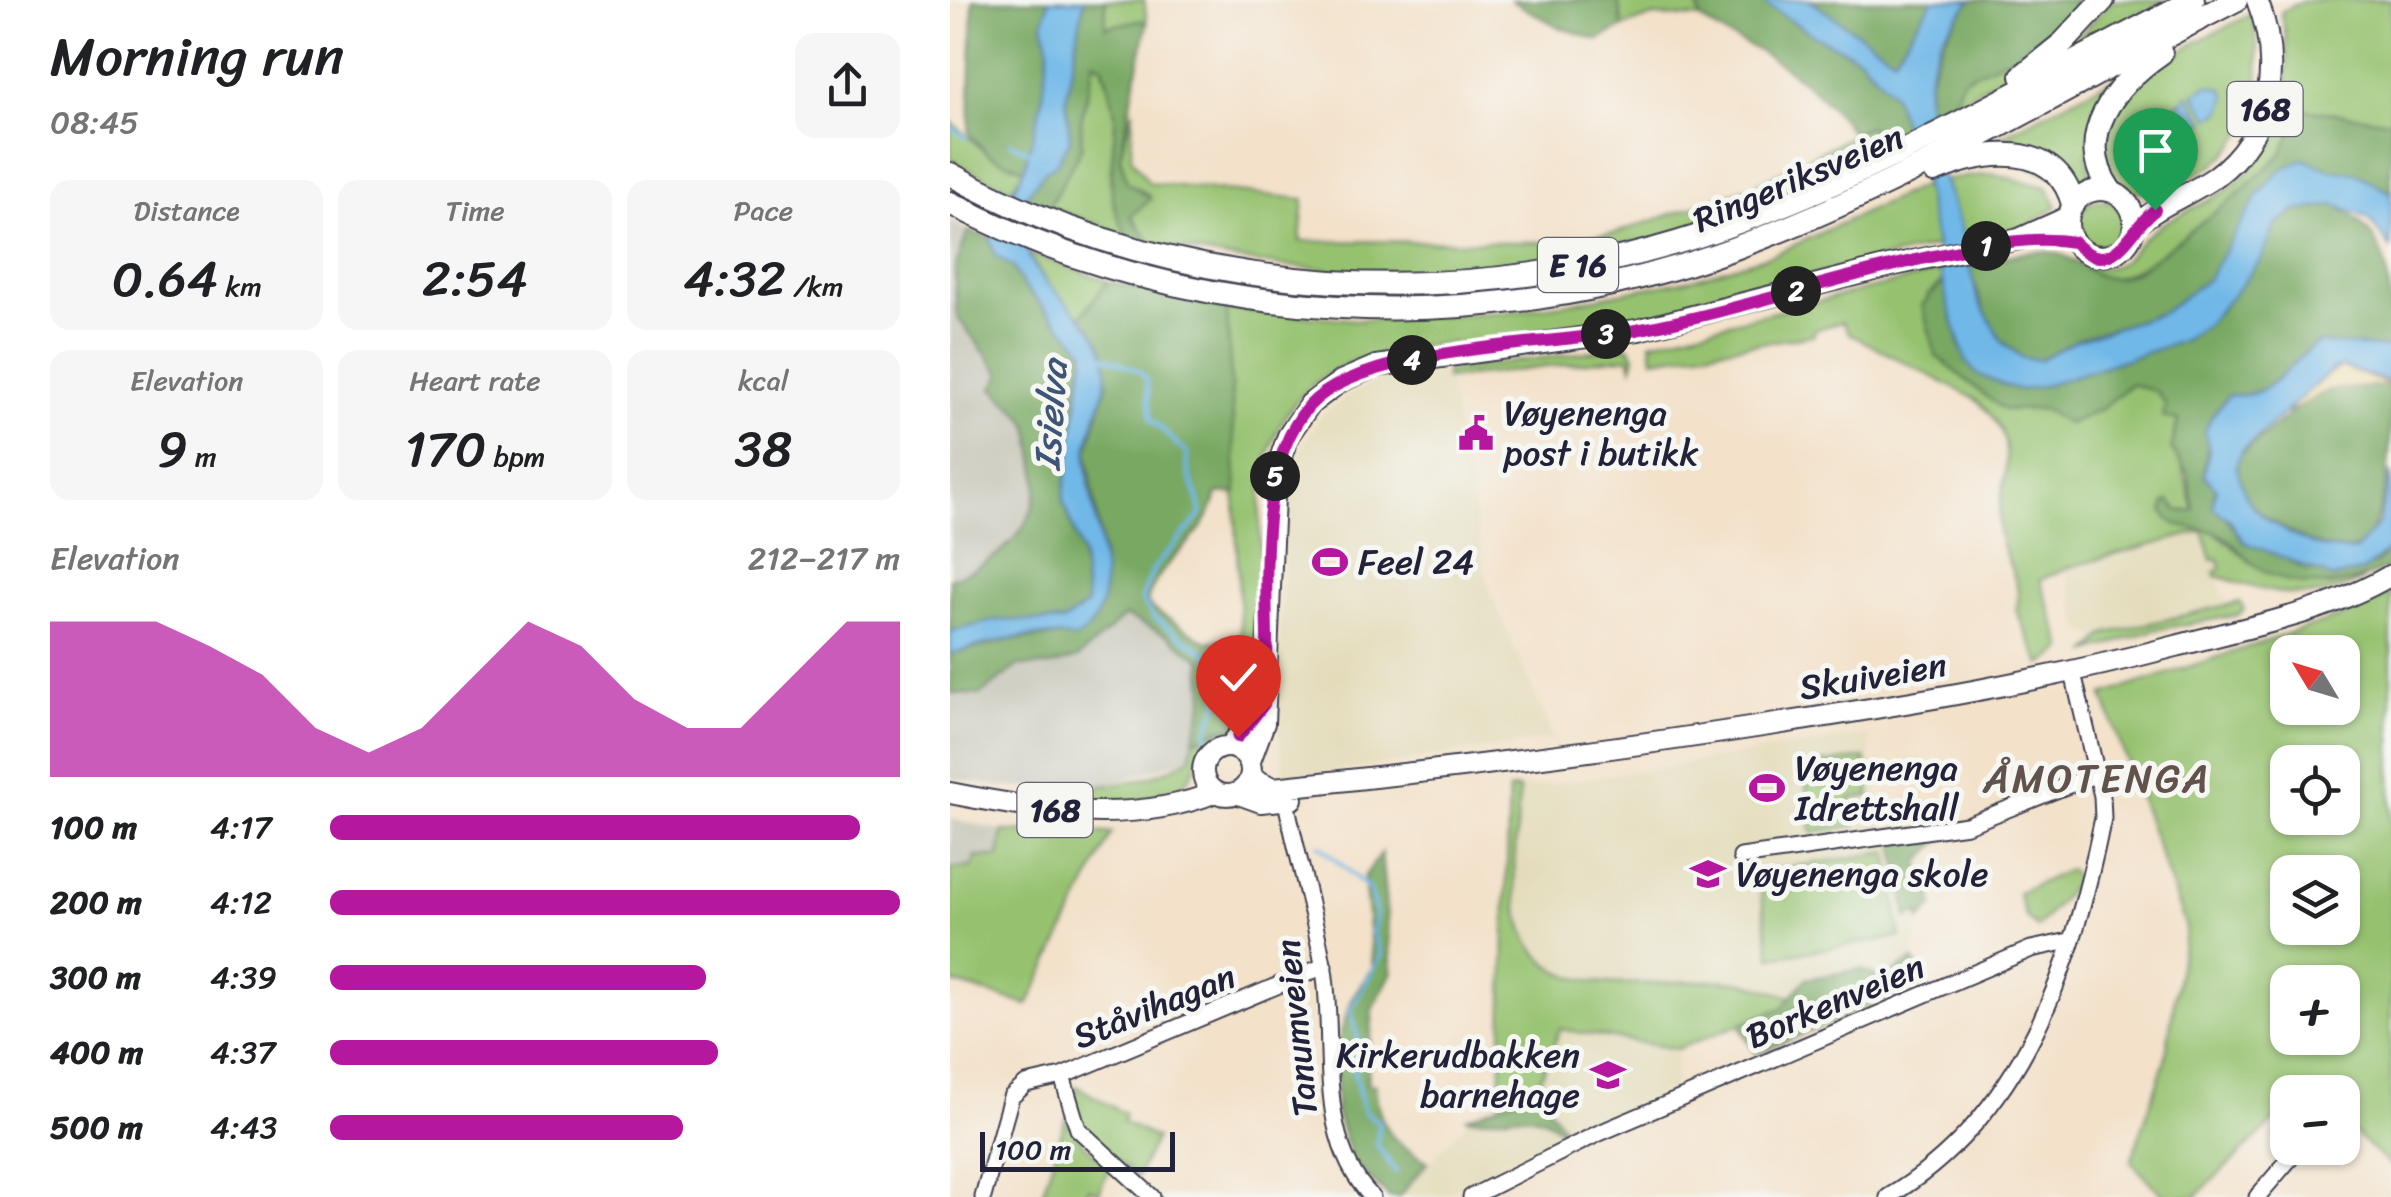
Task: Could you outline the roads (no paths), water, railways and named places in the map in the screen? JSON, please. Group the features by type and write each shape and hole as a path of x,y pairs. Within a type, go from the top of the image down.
{"highway":[{"name":"E 16","path":"1859,183 1983,133 2104,0"},
{"name":"Ringeriksveien","path":"1983,133 2193,0"},
{"name":"E 16","path":"2131,207 2098,169 2094,147 2110,100 2127,79 2234,1"},
{"name":"Ringeriksveien","path":"950,174 1086,234 1216,269 1353,282 1503,277 1659,248 1859,183 1983,133 2234,1"},
{"name":"E 16","path":"1983,133 2014,154 2054,168 2066,183 2066,225"},
{"name":"Ringeriksveien","path":"950,203 1045,248 1144,279 1255,300 1353,308 1505,302 1583,289 1732,249 1859,183"}],"main road":[{"name":"168","path":"950,794 1051,809 1114,812 1183,806 1226,793 1250,769 1264,723 1275,474 1288,436 1324,391 1376,366 1638,330 1890,266 2019,239 2066,225 2089,191 2131,207 2193,190 2237,157 2265,109 2272,61 2257,0"},
{"name":"168","path":"2066,225 2082,250 2104,256 2124,247 2131,207"},
{"name":"Skuiveien","path":"1226,793 1262,802 1284,794 1326,793 1350,780 1530,761 1956,696 2073,673 2335,602 2391,574"},
{"path":"1161,807 1202,773 1207,756 1230,746 1264,704"},
{"path":"1230,746 1266,787 1284,794"},
{"path":"1202,773 1226,793"}],"street":[{"path":"1888,1197 1942,1159 2009,1082 2051,1004 2103,818 2097,774 2073,673"},
{"path":"1740,858 1967,825 2097,774"},
{"name":"Tanumveien","path":"1284,794 1324,966 1338,1134 1354,1174 1372,1197"},
{"name":"Borkenveien","path":"1471,1197 1629,1121 2031,949 2069,940"},
{"name":"Ståvihagan","path":"983,1197 1011,1097 1026,1084 1062,1076 1324,966"},
{"name":"Ståvihagan","path":"1062,1076 1078,1129 1152,1197"},
{"path":"2258,1197 2285,1165"}],"water":[{"path":"1049,0 1084,0 1066,99 1070,140 1056,164 1044,172 1024,199 1026,238 1028,254 1039,273 1092,330 1105,356 1106,382 1087,454 1102,556 1101,606 1092,625 1074,639 1027,637 950,654 950,632 997,620 1063,622 1087,605 1082,554 1063,500 1085,351 1023,285 1013,267 995,255 990,238 1024,169 1042,102 1049,49 1043,23"},
{"path":"1759,0 1809,0 1894,58 1933,0 1971,0 1942,37 1932,61 1927,90 1928,139 1961,227 1977,298 2003,343 2023,358 2039,360 2077,340 2162,313 2208,279 2257,197 2280,171 2303,159 2332,171 2354,172 2391,193 2391,248 2368,218 2335,205 2295,211 2275,225 2262,258 2233,295 2206,325 2182,341 2046,385 2022,390 2003,385 1977,374 1966,362 1946,297 1924,185 1893,94 1859,57 1817,37"},
{"path":"2208,85 2222,88 2227,97 2221,112 2210,118 2194,94"},
{"path":"2188,95 2205,122 2162,155 2154,156 2147,148 2155,129"},
{"path":"2318,343 2391,348 2391,382 2342,367 2333,369 2242,451 2236,465 2245,495 2260,513 2298,538 2342,550 2356,550 2379,523 2391,471 2391,548 2363,571 2334,578 2244,542 2229,519 2212,507 2216,488 2204,475 2209,450 2205,432 2211,417 2229,395 2257,392 2268,386"}],"waterway":[{"path":"950,127 966,137"},
{"path":"1011,143 1029,152"},
{"path":"1102,355 1139,371 1146,379 1151,419 1187,454 1201,515 1153,569 1142,599 1153,617 1214,659 1221,694 1206,736"},
{"path":"1319,845 1370,890 1376,915 1372,932 1381,955 1350,1011 1358,1037 1352,1063 1364,1112 1379,1122 1377,1145 1396,1172"}],"place":[{"name":"Vøyenenga post i butikk","path":"1476,433"},
{"name":"Feel 24","path":"1330,562"},
{"name":"Vøyenenga Idrettshall","path":"1767,788"},
{"name":"Vøyenenga skole","path":"1708,874"},
{"name":"Kirkerudbakken barnehage","path":"1608,1075"}],"district":[{"name":"ÅMOTENGA","path":"2097,778"}],"water label":[{"name":"Isielva","path":"1050,415"}]}
